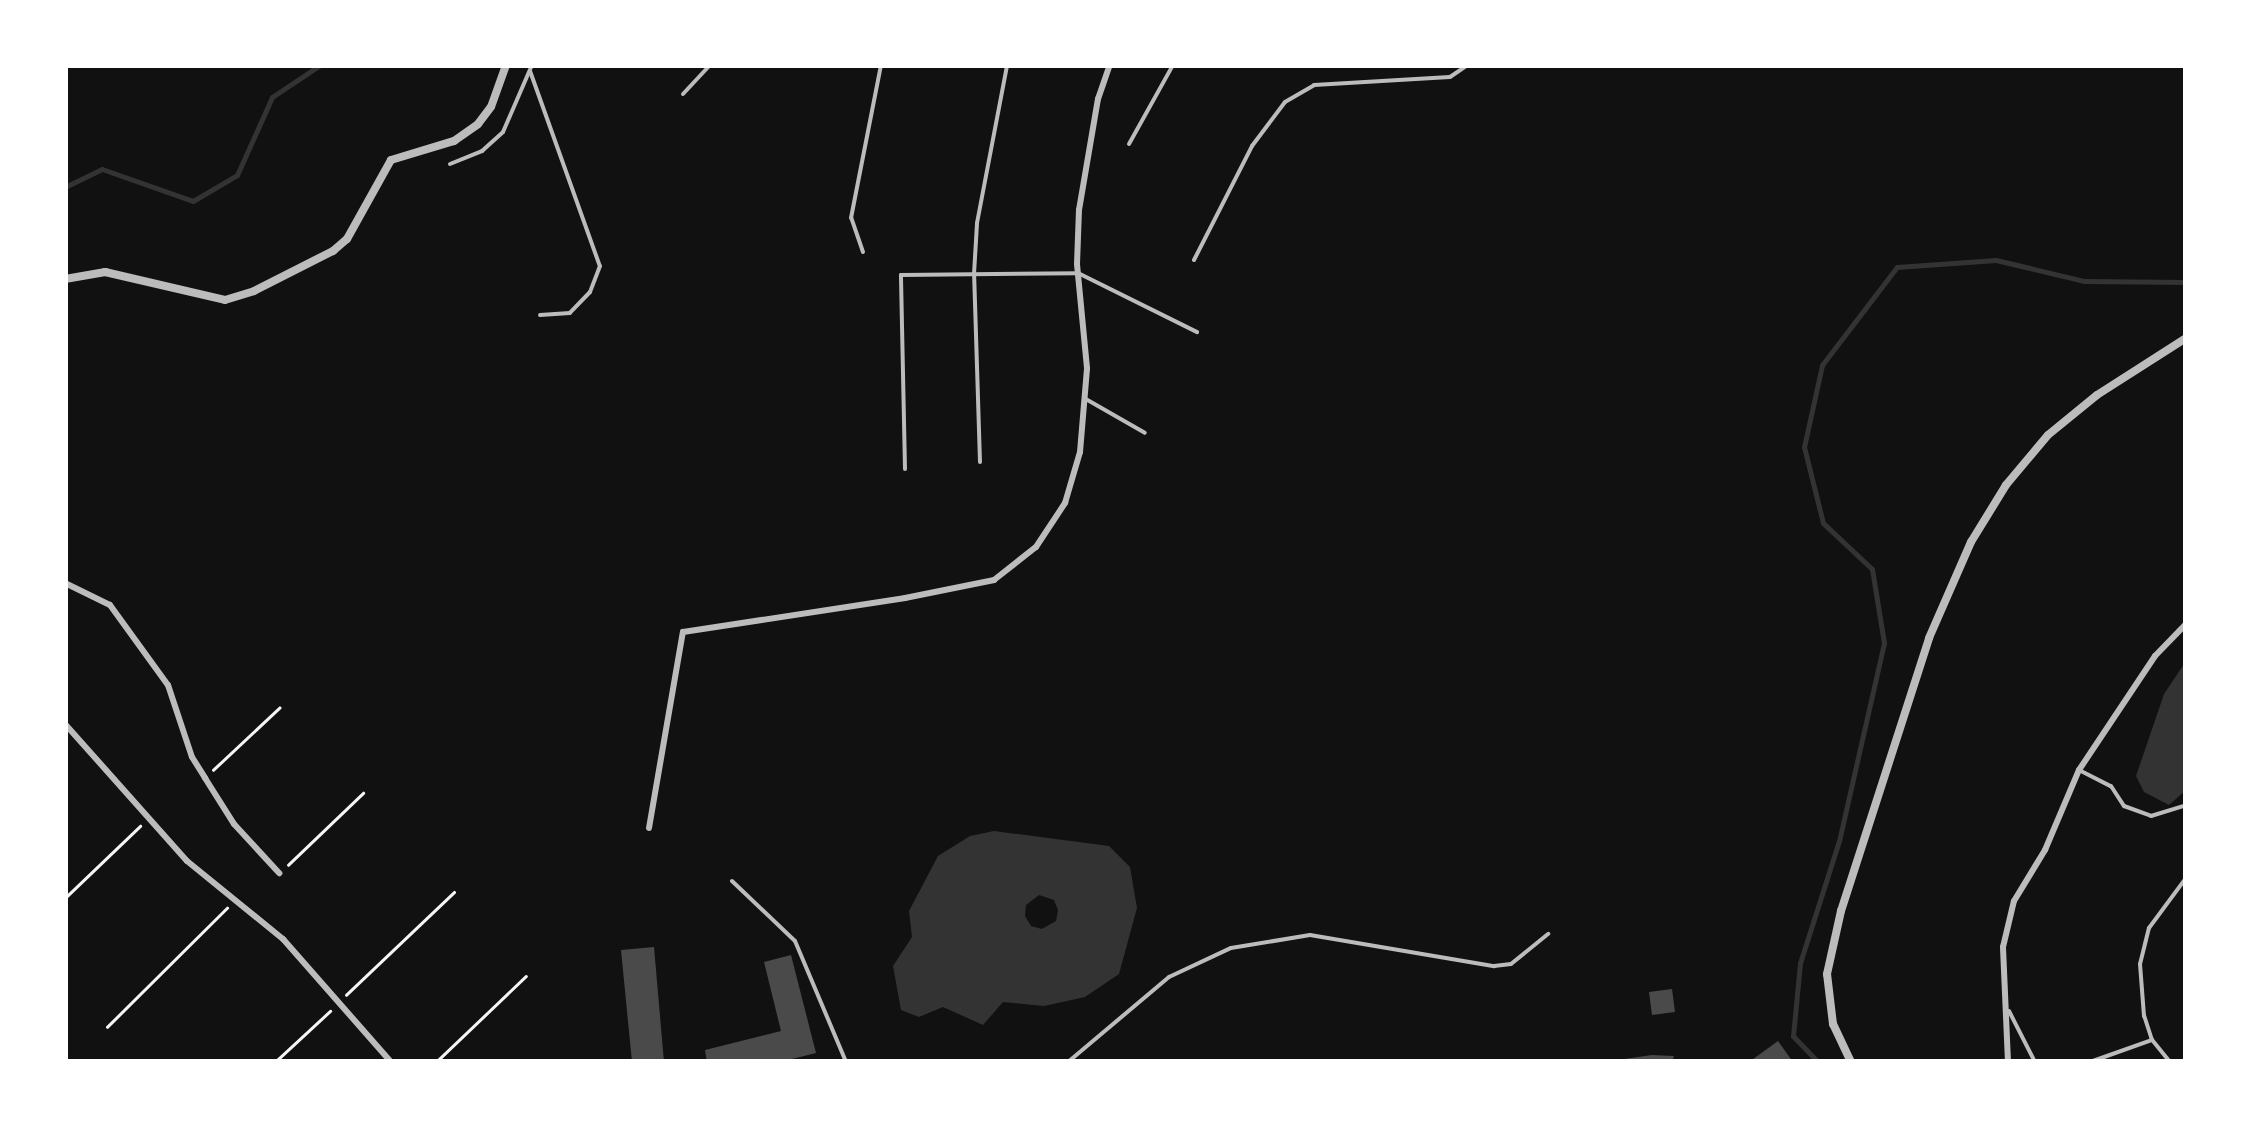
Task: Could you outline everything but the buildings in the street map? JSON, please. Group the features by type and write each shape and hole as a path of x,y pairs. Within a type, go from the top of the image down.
{"street":[{"path":"65,279 83,272 105,272 225,300 254,291 333,251 346,239 391,160 454,141 478,124 490,107 506,65"},
{"path":"649,828 682,632 905,598 994,580 1036,547 1064,503 1080,452 1087,368 1078,273 1079,210 1098,99 1110,65"},
{"path":"1851,1062 1833,1024 1827,974 1840,911 1929,638 1972,542 2006,484 2048,435 2098,395 2186,338"},
{"path":"65,583 110,605 168,685 192,757 204,778 234,824 279,874"},
{"path":"2008,1062 2003,947 2014,901 2045,850 2078,770 2156,656 2186,624"},
{"path":"65,724 187,861 283,938 391,1062"}],"lane":[{"path":"683,94 710,65"},
{"path":"864,252 851,218 880,65"},
{"path":"980,462 974,274 977,222 1007,65"},
{"path":"1130,144 1173,65"},
{"path":"1396,65 1396,78"},
{"path":"1194,260 1252,146 1285,102 1314,85 1450,78 1468,65"},
{"path":"450,164 482,151 503,132 531,68"},
{"path":"531,68 600,266 590,292 570,312 540,316"},
{"path":"906,469 901,275 1078,273 1197,332"},
{"path":"1084,398 1146,433"},
{"path":"2078,770 2111,786 2124,806 2151,816 2186,805"},
{"path":"2170,1062 2152,1040 2144,1016 2140,964 2149,928 2186,878"},
{"path":"732,882 794,940 846,1062"},
{"path":"1068,1062 1168,977 1231,948 1310,935 1494,966 1511,964 1548,934"},
{"path":"2004,1003 2036,1062"},
{"path":"2090,1062 2152,1040"}],"path":[{"path":"204,778 279,708"},
{"path":"279,874 363,793"},
{"path":"65,898 149,818"},
{"path":"275,1062 454,892"},
{"path":"107,1027 235,900"},
{"path":"436,1062 526,976"}],"shaded area":[{"path":"2186,661 2186,790 2169,805 2144,792 2136,776 2164,694"},
{"path":"994,831 1109,846 1130,867 1137,908 1119,974 1085,997 1044,1006 1003,1002 983,1025 943,1007 919,1017 901,1010 893,966 912,937 909,911 938,856 970,836","holes":["1039,895 1054,900 1058,910 1056,921 1042,929 1031,926 1025,916 1026,905"]}],"waterway":[{"path":"65,187 102,169 193,201 237,175 272,97 320,65"},
{"path":"1818,1062 1793,1036 1800,963 1839,841 1884,643 1872,569 1823,523 1804,447 1822,365 1897,267 1996,260 2084,281 2186,282"}]}
